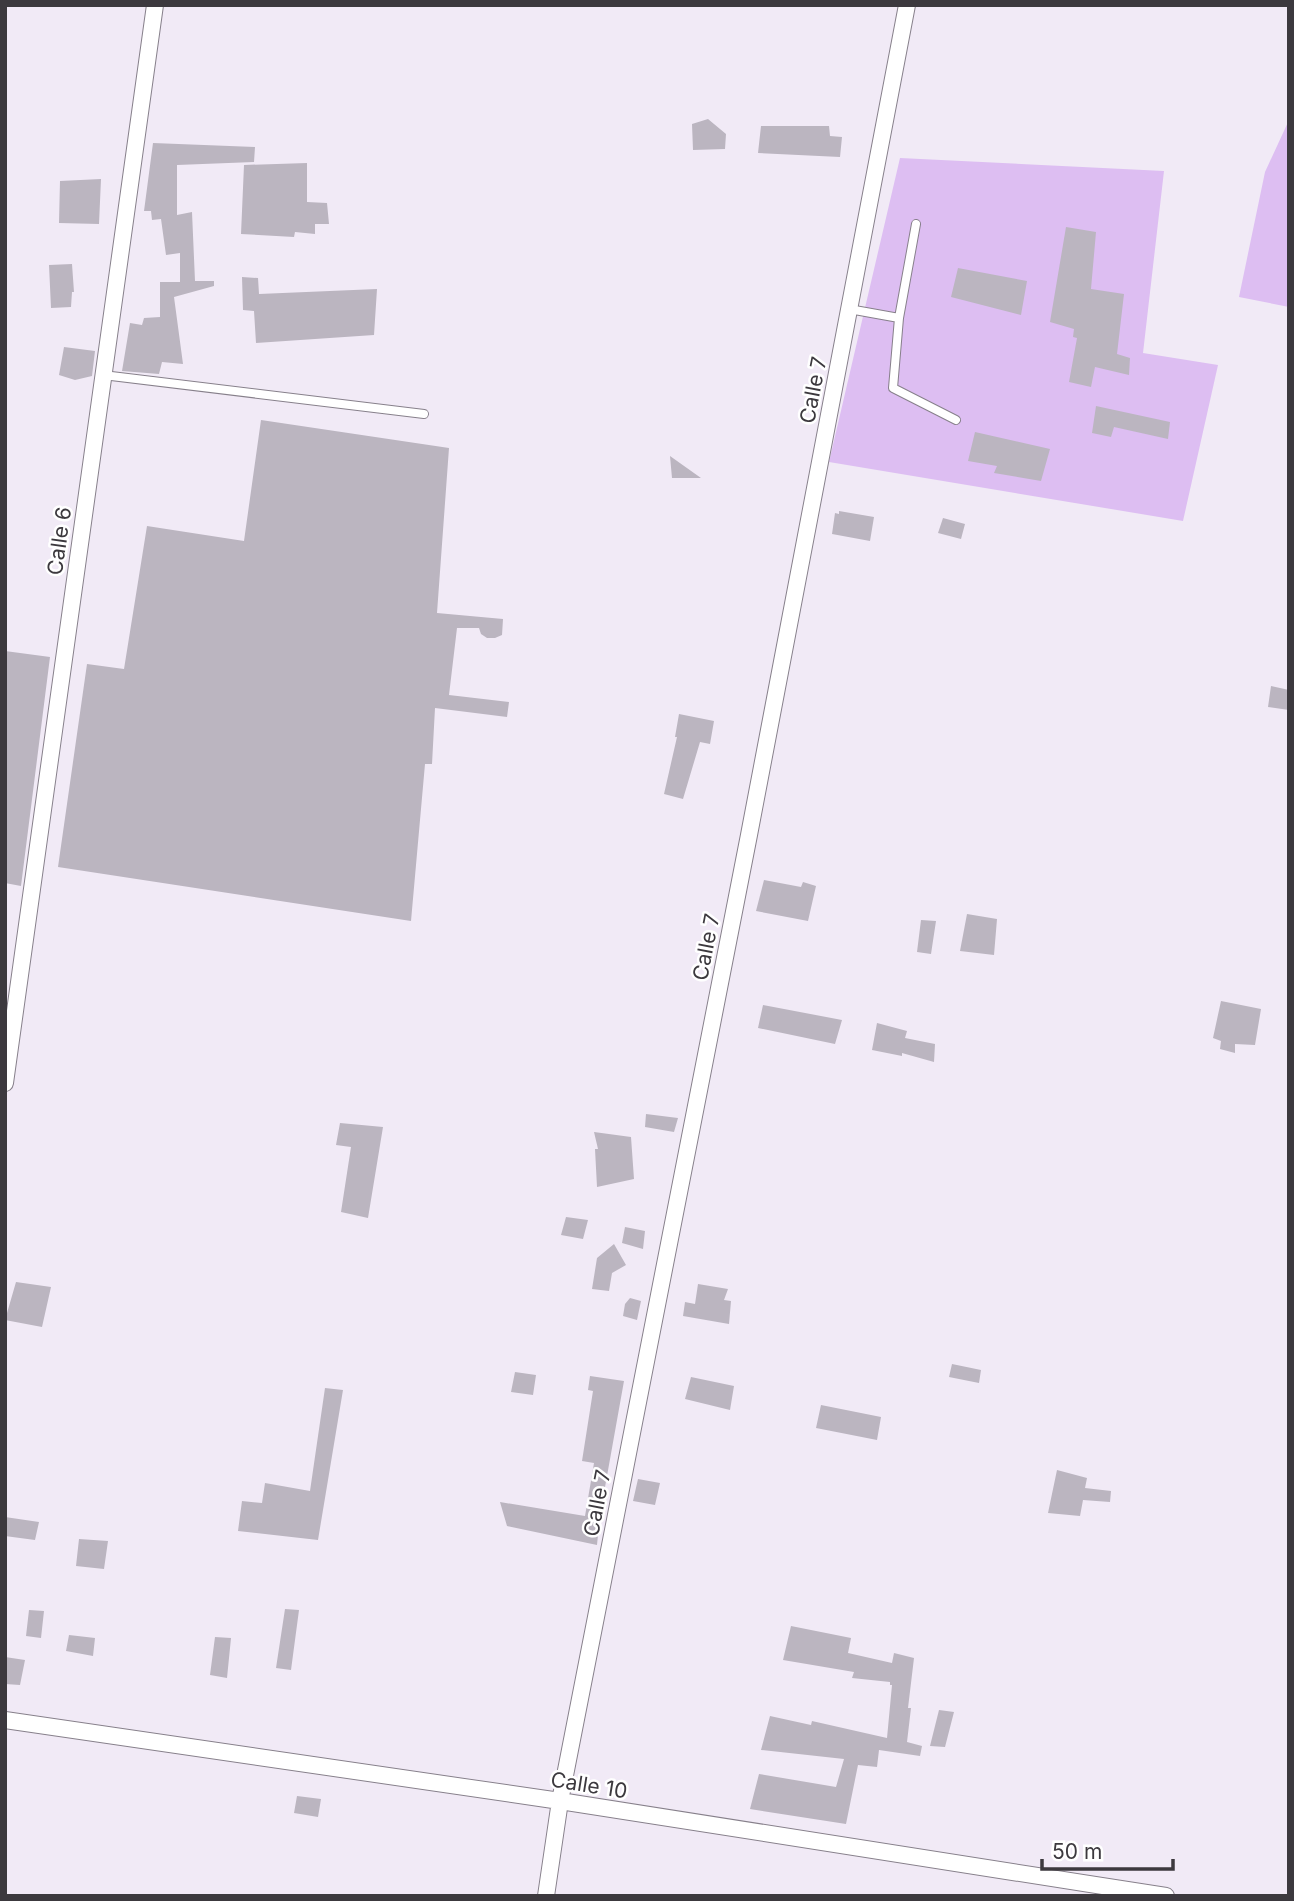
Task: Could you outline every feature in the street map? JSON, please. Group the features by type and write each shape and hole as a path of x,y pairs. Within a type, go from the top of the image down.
{"street":[{"name":"Calle 6","path":"5,1083 155,5"},
{"name":"Calle 7","path":"546,1896 560,1801 907,5"},
{"name":"Calle 10","path":"5,1720 560,1801 1166,1896"}],"lane":[{"path":"916,224 899,318 893,388 956,420"},
{"path":"849,309 899,318"},
{"path":"103,375 424,414"}],"shaded area":[{"path":"1289,120 1289,307 1239,297 1265,172"},
{"path":"900,158 1164,171 1143,353 1218,365 1183,521 829,462"}],"building":[{"path":"708,119 726,134 725,149 693,150 692,124"},
{"path":"761,126 829,126 830,136 842,137 840,157 758,153"},
{"path":"153,143 255,147 254,162 177,165 177,215 192,212 195,281 214,281 214,286 174,297 183,364 162,362 159,374 122,371 130,323 142,325 144,318 160,317 160,282 180,282 180,253 166,255 161,219 152,220 151,211 144,211"},
{"path":"307,163 307,202 327,203 329,224 315,224 315,234 295,232 294,237 241,234 244,165"},
{"path":"101,179 99,224 59,223 60,181"},
{"path":"1066,227 1096,232 1091,289 1124,294 1117,354 1130,358 1129,375 1095,367 1091,387 1069,382 1077,338 1073,337 1074,329 1050,322"},
{"path":"72,264 74,292 71,307 51,308 49,265"},
{"path":"958,268 1027,281 1021,315 951,297"},
{"path":"242,277 258,278 259,294 377,289 374,335 256,343 254,311 243,310"},
{"path":"64,347 95,351 92,376 75,380 59,375"},
{"path":"1096,406 1170,422 1168,439 1114,427 1111,437 1092,433"},
{"path":"261,420 449,448 437,613 503,619 502,635 495,638 487,638 481,634 479,628 457,628 449,695 509,702 507,717 435,708 432,764 425,764 411,921 58,867 87,664 124,669 147,526 244,541"},
{"path":"975,432 1050,449 1041,481 994,473 997,466 968,461"},
{"path":"670,456 701,478 672,478"},
{"path":"839,511 874,517 870,541 832,534 835,513 839,514"},
{"path":"943,518 965,524 961,539 938,533"},
{"path":"5,651 50,657 21,886 5,883"},
{"path":"1271,686 1289,690 1289,710 1268,707"},
{"path":"679,714 714,721 710,744 700,742 683,799 664,794 677,737"},
{"path":"764,880 801,887 803,882 816,886 808,921 756,911"},
{"path":"967,914 997,919 994,955 960,951"},
{"path":"921,920 936,921 931,954 917,952"},
{"path":"1221,1001 1261,1009 1255,1045 1235,1044 1235,1053 1220,1049 1221,1041 1213,1038"},
{"path":"763,1005 842,1020 835,1044 758,1028"},
{"path":"877,1023 907,1031 905,1038 935,1044 934,1062 902,1053 902,1056 872,1050"},
{"path":"646,1114 678,1118 674,1132 645,1127"},
{"path":"340,1123 383,1127 368,1218 341,1212 351,1147 336,1145"},
{"path":"594,1132 631,1137 634,1179 597,1187 595,1149 598,1149"},
{"path":"566,1217 588,1220 583,1239 561,1235"},
{"path":"625,1227 645,1231 643,1249 622,1243"},
{"path":"614,1244 626,1265 612,1273 609,1291 592,1289 597,1258"},
{"path":"16,1282 51,1287 42,1327 5,1320"},
{"path":"698,1284 728,1289 724,1300 731,1301 729,1324 683,1316 685,1302 695,1304"},
{"path":"630,1298 641,1301 637,1320 623,1316 625,1304"},
{"path":"952,1364 981,1370 979,1383 949,1377"},
{"path":"515,1372 536,1375 533,1395 511,1392"},
{"path":"590,1376 624,1381 597,1545 507,1526 500,1502 585,1516 594,1463 582,1461 593,1391 588,1390"},
{"path":"691,1377 734,1386 730,1410 685,1399"},
{"path":"325,1388 343,1390 318,1540 238,1531 242,1501 262,1503 265,1483 310,1491"},
{"path":"821,1405 881,1417 877,1440 816,1428"},
{"path":"1057,1470 1087,1478 1085,1488 1111,1491 1110,1502 1083,1500 1080,1516 1048,1513"},
{"path":"638,1479 660,1483 655,1505 633,1501"},
{"path":"5,1517 39,1522 35,1540 5,1536"},
{"path":"79,1539 108,1541 104,1569 76,1566"},
{"path":"285,1609 299,1610 291,1670 276,1668"},
{"path":"29,1610 44,1611 41,1638 26,1636"},
{"path":"791,1626 851,1638 848,1653 892,1663 894,1653 914,1658 907,1742 922,1746 920,1756 879,1750 877,1767 858,1765 846,1824 750,1809 759,1774 836,1787 844,1759 761,1750 770,1716 811,1725 812,1721 887,1738 892,1685 890,1682 852,1678 854,1672 783,1660"},
{"path":"69,1635 95,1638 93,1656 66,1651"},
{"path":"215,1637 231,1638 227,1678 210,1675"},
{"path":"5,1657 25,1660 20,1685 5,1684"},
{"path":"939,1710 954,1712 945,1747 930,1746"},
{"path":"297,1796 321,1799 318,1817 294,1813"}]}
